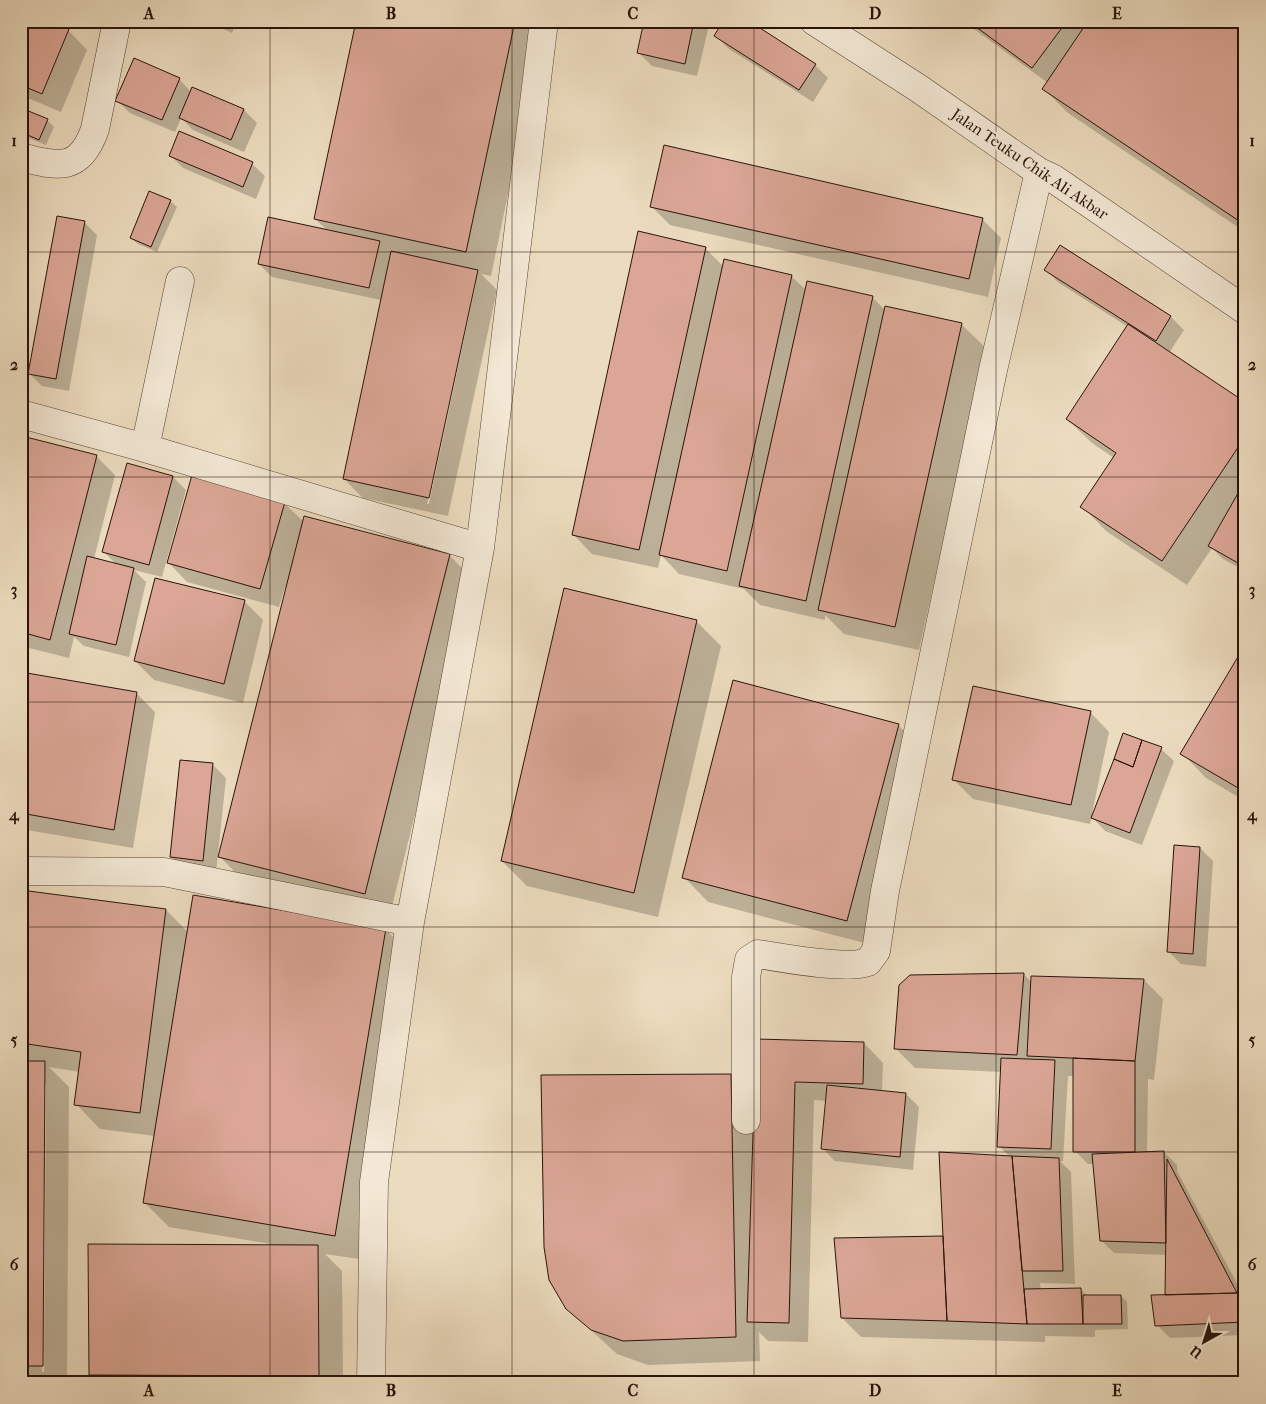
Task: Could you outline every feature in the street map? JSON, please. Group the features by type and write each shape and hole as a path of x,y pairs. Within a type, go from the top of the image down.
{"street":[{"path":"21,157 62,165 71,162 91,142 117,21"},
{"path":"371,1383 374,1182 410,922 480,548 544,21"},
{"name":"Jalan Teuku Chik Ali Akbar","path":"814,21 918,88 1039,172 1054,179 1245,310"},
{"path":"746,1120 746,977 749,960 758,954 801,961 858,964 868,962 876,951 884,899 994,370 1039,172"},
{"path":"145,448 180,282"},
{"path":"21,414 145,448 480,548"},
{"path":"21,871 164,872 410,922"}],"building":[{"path":"21,21 50,21 69,29 42,94 21,85"},
{"path":"356,21 515,21 466,252 314,219"},
{"path":"644,21 694,21 685,64 637,53"},
{"path":"723,21 749,21 816,64 799,90 714,36"},
{"path":"968,21 1067,21 1032,68"},
{"path":"1088,21 1231,21 1245,31 1245,225 1042,89"},
{"path":"134,58 180,78 162,120 115,101"},
{"path":"192,87 244,109 231,140 179,118"},
{"path":"21,108 48,119 39,140 21,132"},
{"path":"179,131 253,162 243,187 169,156"},
{"path":"664,145 983,218 969,279 650,207"},
{"path":"149,191 171,200 151,247 130,238"},
{"path":"57,216 85,221 56,379 28,374"},
{"path":"268,217 380,241 369,288 258,264"},
{"path":"638,231 706,247 639,550 572,535"},
{"path":"1060,245 1171,316 1156,341 1044,270"},
{"path":"391,251 478,270 429,498 343,479"},
{"path":"724,259 792,275 727,571 659,555"},
{"path":"807,281 873,296 806,601 739,586"},
{"path":"885,306 962,323 895,627 818,610"},
{"path":"1128,324 1245,402 1245,437 1162,561 1080,507 1116,453 1066,419"},
{"path":"22,436 97,455 50,640 21,632"},
{"path":"127,463 173,476 149,565 102,552"},
{"path":"192,475 285,502 260,589 167,563"},
{"path":"1245,481 1245,567 1208,546"},
{"path":"304,516 450,554 365,894 218,857"},
{"path":"87,556 134,568 116,645 69,634"},
{"path":"155,578 245,600 224,684 134,661"},
{"path":"564,588 697,620 634,893 501,861"},
{"path":"1245,645 1245,792 1180,754"},
{"path":"21,672 137,692 114,830 21,813"},
{"path":"733,680 899,724 847,921 682,878"},
{"path":"973,686 1091,711 1071,805 952,780"},
{"path":"1123,733 1142,740 1133,767 1114,759"},
{"path":"1142,740 1162,747 1130,833 1091,818 1114,759 1133,767"},
{"path":"180,760 213,763 203,861 170,857"},
{"path":"1174,845 1200,847 1193,954 1167,952"},
{"path":"21,890 166,909 140,1113 74,1105 81,1052 21,1043"},
{"path":"193,895 386,928 335,1236 143,1203"},
{"path":"1024,973 1017,1055 894,1049 899,985 910,975"},
{"path":"1031,976 1144,979 1135,1061 1027,1056"},
{"path":"756,1039 864,1042 863,1084 795,1082 789,1323 747,1322"},
{"path":"1001,1058 1055,1060 1051,1149 997,1147"},
{"path":"1073,1058 1135,1061 1135,1152 1073,1152"},
{"path":"21,1061 45,1061 43,1366 21,1366"},
{"path":"731,1074 736,1337 623,1341 591,1330 566,1309 549,1280 544,1247 541,1075"},
{"path":"827,1085 906,1093 900,1157 821,1149"},
{"path":"1164,1151 1166,1243 1100,1241 1092,1154"},
{"path":"939,1152 1012,1156 1027,1324 947,1321"},
{"path":"1012,1156 1059,1158 1063,1271 1022,1271"},
{"path":"1167,1159 1237,1293 1165,1295"},
{"path":"943,1236 947,1321 841,1318 834,1238"},
{"path":"88,1244 318,1245 319,1376 89,1375"},
{"path":"1245,1279 1245,1293 1237,1293"},
{"path":"1081,1288 1083,1324 1027,1324 1024,1289"},
{"path":"1245,1293 1245,1322 1155,1326 1151,1295"},
{"path":"1083,1295 1121,1295 1122,1324 1083,1324"}]}
